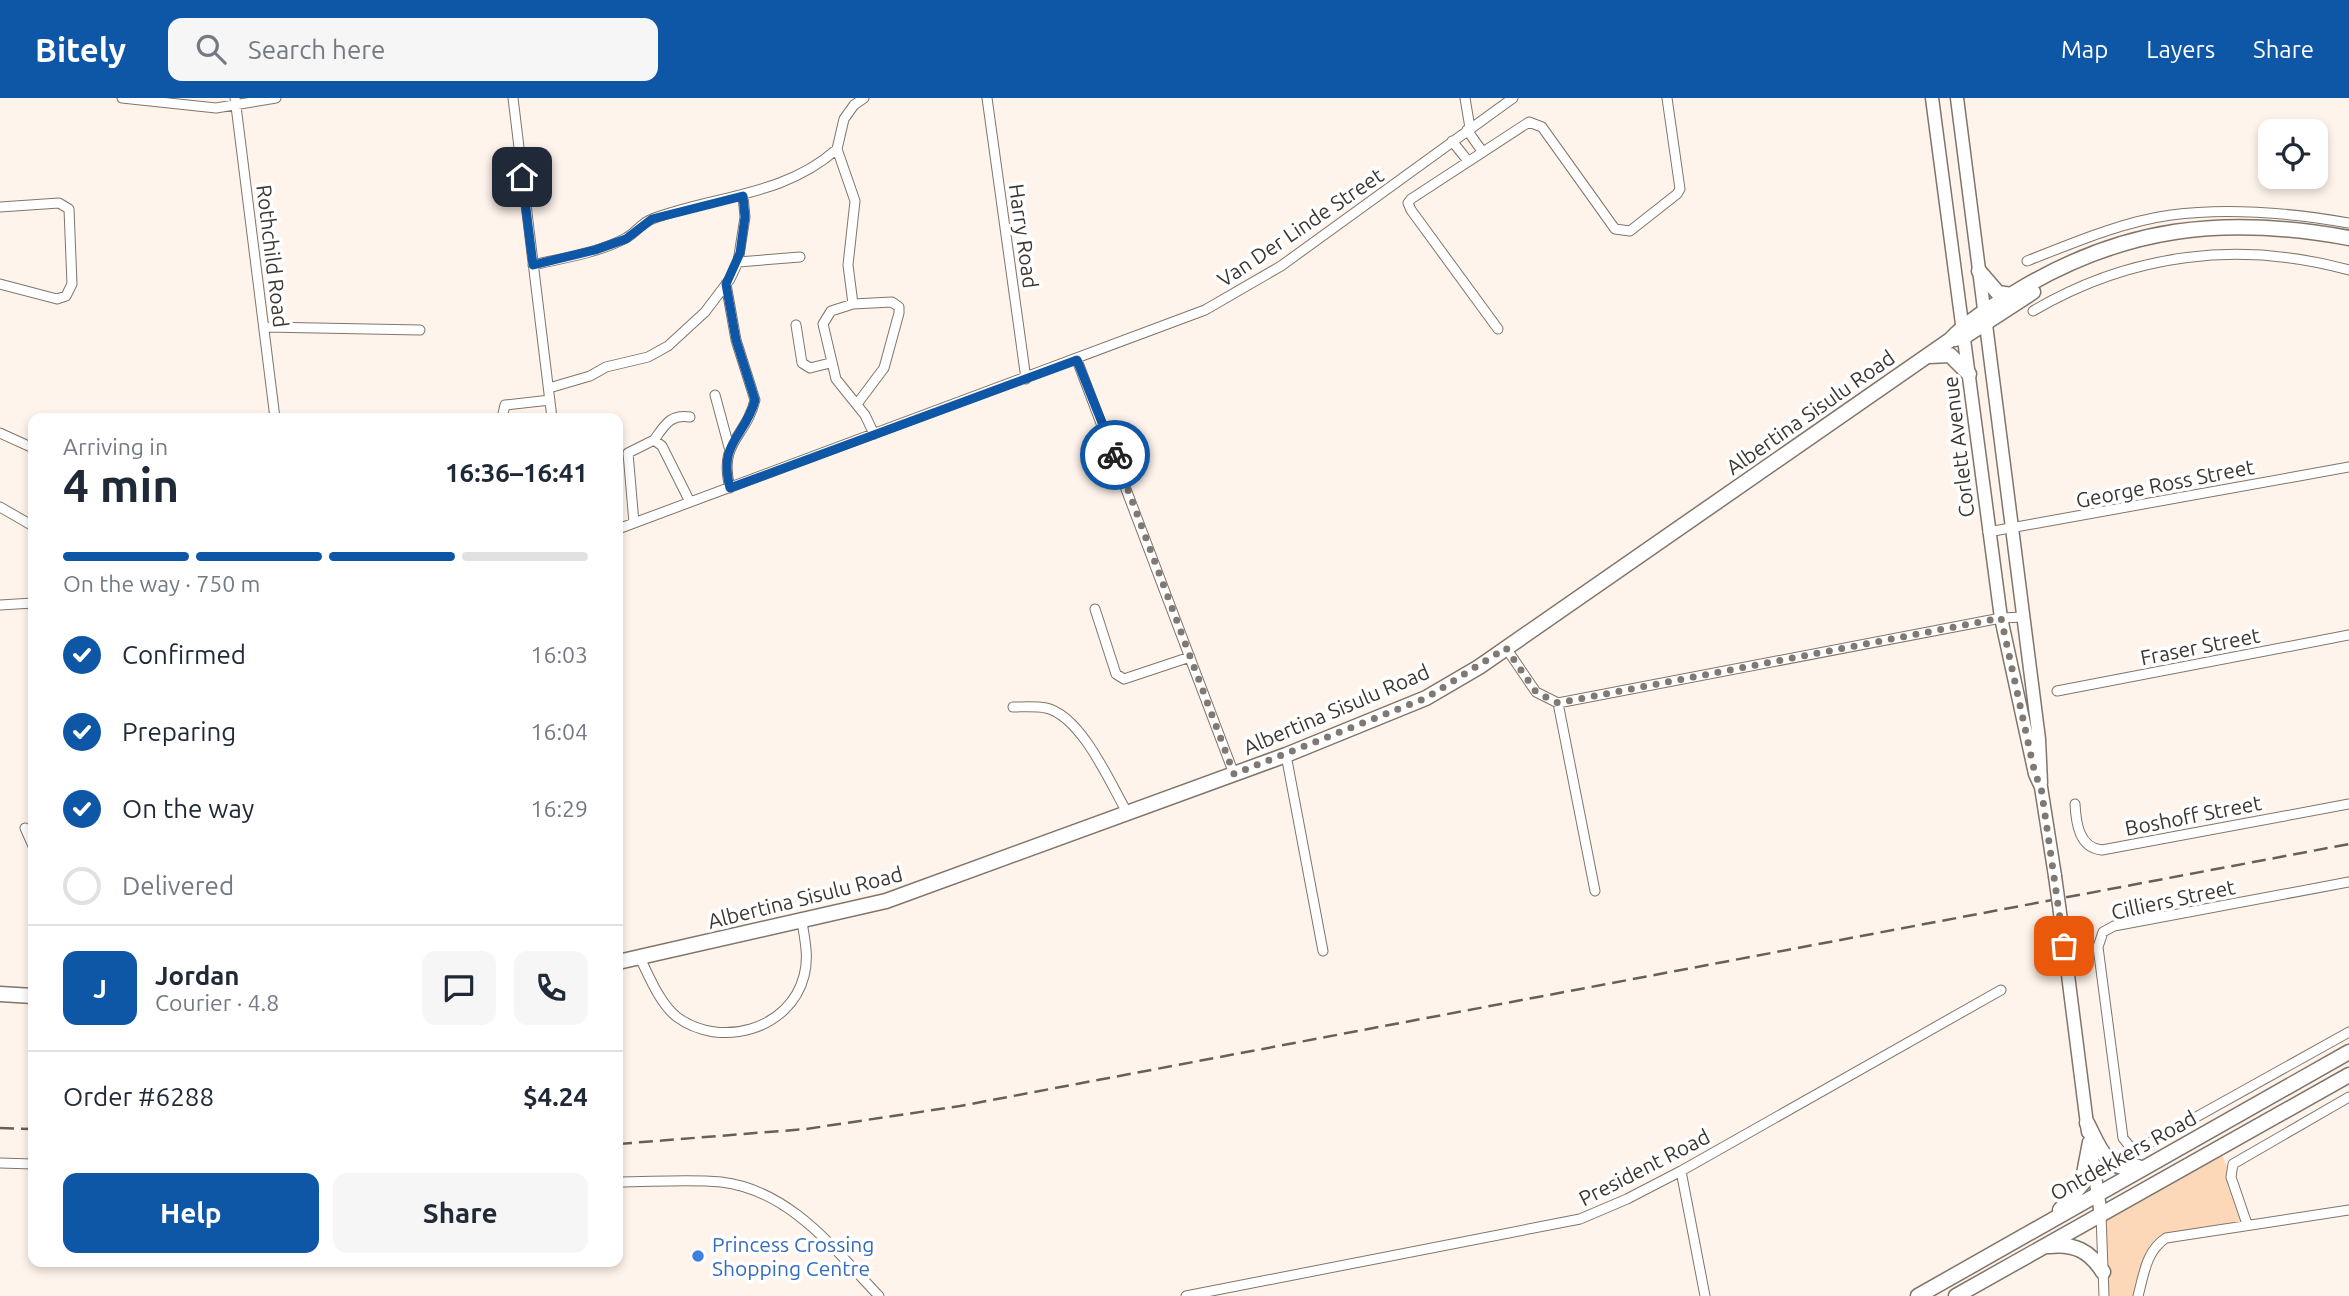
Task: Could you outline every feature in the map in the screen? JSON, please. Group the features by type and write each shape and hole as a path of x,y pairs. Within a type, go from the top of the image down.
{"main road":[{"name":"Albertina Sisulu Road","path":"623,961 886,901 1286,755 1426,698 1506,648 1985,317 2011,295 2082,257 2164,233 2238,226 2276,226 2349,238"},
{"name":"Albertina Sisulu Road","path":"1985,317 2089,263 2151,243 2205,234 2250,234 2292,237 2349,247"},
{"path":"1979,271 1998,293 2011,295"},
{"path":"1924,358 1936,354 1950,355 1969,374"},
{"path":"0,994 28,996"},
{"name":"Ontdekkers Road","path":"1918,1296 2349,1052"},
{"name":"Ontdekkers Road","path":"1956,1296 2349,1075"},
{"path":"2087,1123 2105,1156 2115,1166 2127,1169 2149,1164"},
{"path":"2043,1225 2082,1184 2090,1142"},
{"path":"2045,1247 2059,1245 2080,1249 2093,1257 2103,1272"}],"street":[{"path":"122,98 216,108 235,100 276,98"},
{"path":"513,98 551,413"},
{"path":"853,304 848,265 855,201 837,149 844,120 863,98"},
{"name":"Harry Road","path":"988,98 1026,379"},
{"path":"1465,98 1469,129 1482,151"},
{"name":"Van Der Linde Street","path":"623,527 1077,360 1205,310 1245,289 1513,98"},
{"path":"1498,329 1408,203 1523,123 1535,123 1542,127 1615,229 1625,232 1680,189 1667,98"},
{"name":"Corlett Avenue","path":"1932,98 1959,335 1969,374 2001,618 2035,774 2041,787"},
{"name":"Corlett Avenue","path":"1957,98 2043,772 2041,787 2101,1215 2104,1296"},
{"name":"Rothchild Road","path":"235,100 274,413"},
{"path":"1452,141 1468,161"},
{"path":"533,265 595,250 626,239 652,219 743,196 809,168 837,149"},
{"path":"549,388 590,376 606,367 648,357 668,346 705,312 726,284 738,262 745,217 743,196"},
{"path":"0,208 59,203 69,209 72,284 66,296 57,299 0,284"},
{"path":"2027,261 2101,232 2172,215 2231,212 2303,215 2349,223"},
{"path":"2033,311 2053,299 2131,268 2193,256 2260,253 2302,258 2349,270"},
{"path":"738,262 800,257"},
{"path":"726,284 736,340 755,400 729,447"},
{"path":"857,404 881,374 899,313 896,304 887,301 853,304 831,311 824,321 830,363 836,379 857,404 874,434"},
{"path":"796,325 802,363 810,368 830,363"},
{"path":"265,327 420,330"},
{"path":"1077,360 1234,774"},
{"path":"715,395 729,447 726,473 730,488"},
{"path":"503,413 505,405 550,400"},
{"path":"634,523 628,453 654,440 670,418 677,415 690,417"},
{"path":"0,433 28,446"},
{"path":"654,440 663,446 690,502"},
{"name":"George Ross Street","path":"1988,532 2012,530 2349,467"},
{"path":"0,507 28,523"},
{"path":"0,605 28,603"},
{"path":"1095,609 1116,674 1124,679 1190,657"},
{"path":"1506,648 1536,692 1558,703 2001,618 2023,617"},
{"name":"Fraser Street","path":"2057,691 2349,635"},
{"path":"1558,703 1595,891"},
{"path":"1013,707 1049,709 1072,726 1089,745 1128,814"},
{"path":"1286,755 1323,951"},
{"name":"Boshoff Street","path":"2075,804 2084,842 2091,848 2102,850 2349,804"},
{"path":"25,828 28,834"},
{"name":"Cilliers Street","path":"2136,1149 2123,1138 2098,947 2103,932 2121,924 2349,881"},
{"path":"640,958 658,992 675,1015 713,1032 735,1034 766,1022 791,1002 804,977 807,952 802,922"},
{"name":"President Road","path":"1186,1296 1232,1291 1580,1219 1627,1199 1681,1171 2001,990"},
{"name":"Ontdekkers Road","path":"2136,1149 2349,1032"},
{"path":"2247,1224 2231,1177 2233,1164 2244,1155 2349,1097"},
{"path":"0,1163 28,1164"},
{"path":"1681,1171 1705,1296"},
{"path":"623,1182 723,1182 768,1195 789,1207 811,1226 880,1296"},
{"path":"2138,1296 2147,1262 2162,1240 2185,1233 2349,1210"}],"shaded area":[{"path":"2220,1148 2247,1224 2157,1245 2138,1296 2104,1296 2101,1215"}],"railway":[{"path":"623,1144 806,1129 960,1106 2349,844"},
{"path":"0,1128 28,1129"}],"way so far":[{"path":"1115,455 1234,774 1426,698 1506,648 1536,692 1558,703 1601,697 2001,618 2035,774 2041,787 2064,946"}],"place":[{"name":"Princess Crossing Shopping Centre","path":"698,1256"}],"route":[{"path":"522,177 533,265 595,250 626,239 652,219 743,196 745,217 740,253 726,284 736,340 746,363 755,400 729,447 726,473 730,488 1077,360 1115,455"}]}
